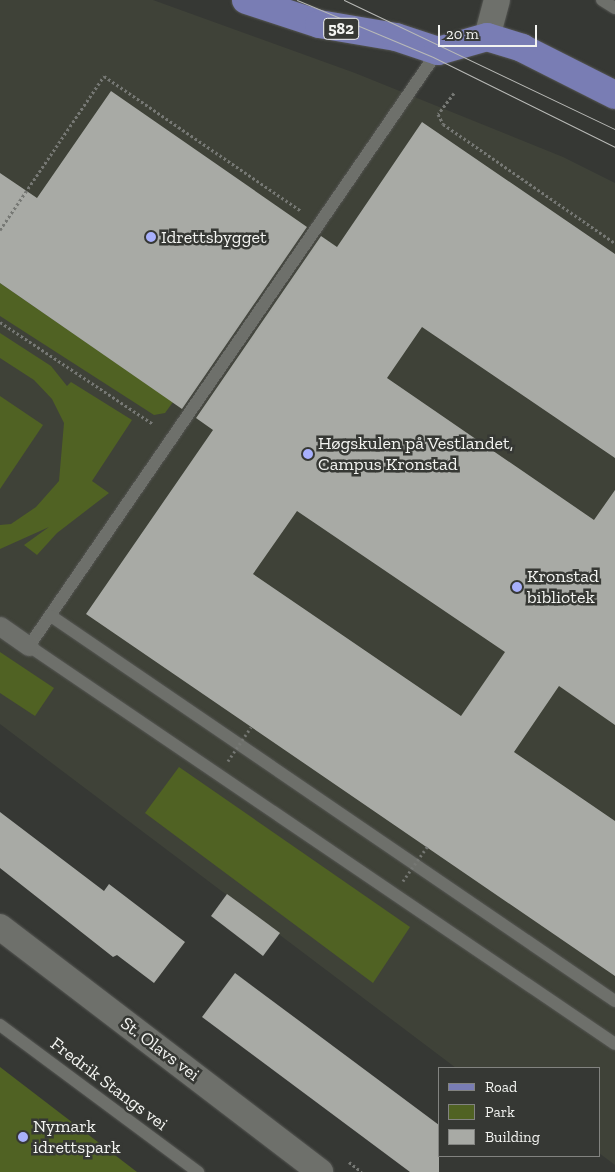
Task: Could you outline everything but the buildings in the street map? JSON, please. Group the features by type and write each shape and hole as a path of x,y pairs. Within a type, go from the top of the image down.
{"main road":[{"name":"582","path":"246,0 319,24 396,37 438,51"},
{"path":"438,51 487,37 522,48 615,95"}],"street":[{"path":"487,37 497,0"},
{"path":"0,626 29,646"},
{"name":"St. Olavs vei","path":"0,927 320,1172"}],"lane":[{"path":"602,0 615,8"},
{"path":"438,51 29,646 615,1044"},
{"path":"51,616 615,1001"},
{"name":"Fredrik Stangs vei","path":"0,1025 198,1172"}],"path":[{"path":"0,230 104,76 320,224"},
{"path":"454,93 438,114 443,124 615,243"},
{"path":"0,322 175,436"},
{"path":"228,761 250,727"},
{"path":"403,881 426,847"}],"shaded area":[{"name":"Høgskulen på Vestlandet, Campus Kronstad","path":"0,0 153,0 355,73 563,157 615,183 615,1165 600,1154 600,1067 455,1067 0,724"}],"green space":[{"path":"0,283 173,402 165,413 154,415 0,316"},
{"path":"0,333 51,366 67,386 71,382 132,420 92,481 109,493 57,533 37,555 24,545 49,527 0,549 0,525 11,524 36,507 59,481 64,423 52,399 34,380 0,358"},
{"path":"0,396 43,425 0,489"},
{"path":"0,652 54,688 35,716 0,693"},
{"path":"179,767 410,927 373,983 145,813"},
{"path":"0,1067 137,1172 0,1172"}],"tram line":[{"path":"297,0 433,57 615,147"},
{"path":"344,0 615,129"}],"place":[{"name":"Idrettsbygget","path":"151,237"},
{"name":"Høgskulen på Vestlandet, Campus Kronstad","path":"308,454"},
{"name":"Kronstad bibliotek","path":"517,587"},
{"name":"Nymark idrettspark","path":"23,1137"}]}
